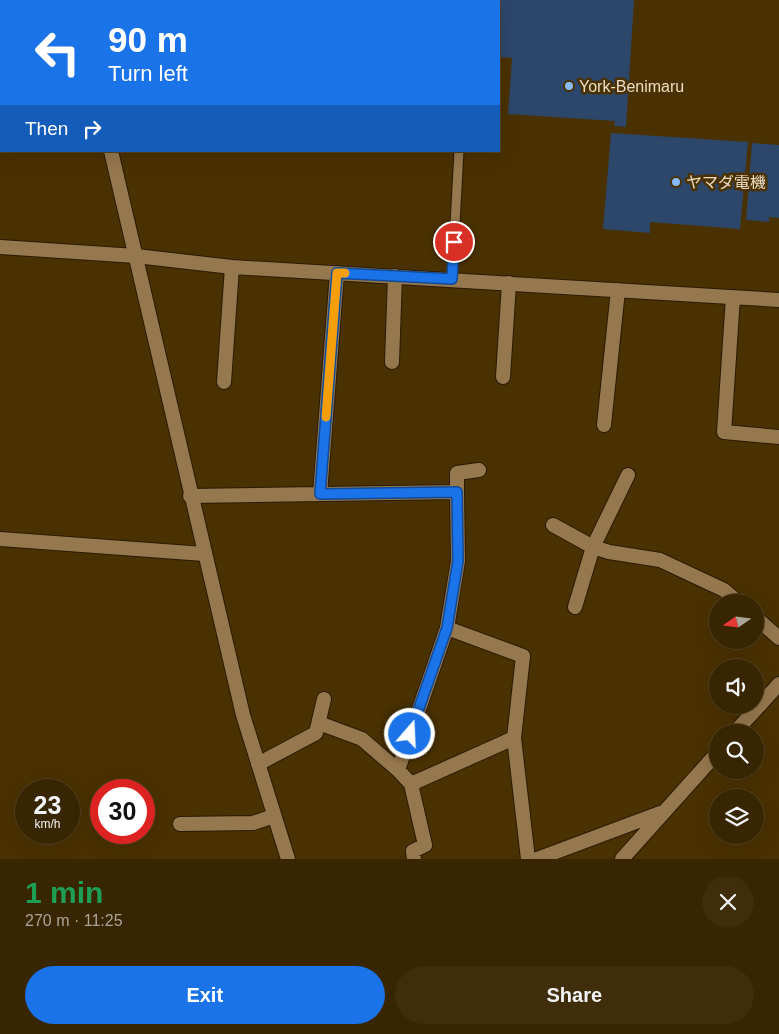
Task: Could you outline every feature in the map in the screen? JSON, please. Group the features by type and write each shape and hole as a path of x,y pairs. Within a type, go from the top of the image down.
{"street":[{"path":"111,152 190,496 243,715 288,859"},
{"path":"0,246 136,256 232,268 452,279 779,300"},
{"path":"224,382 232,268"},
{"path":"320,494 337,273"},
{"path":"392,362 395,276"},
{"path":"503,377 508,283"},
{"path":"604,425 618,290"},
{"path":"733,297 724,432 779,437"},
{"path":"398,770 447,628 458,561 457,474 478,470"},
{"path":"574,608 593,547 628,474"},
{"path":"190,496 457,492"},
{"path":"553,525 593,547 608,552 660,560 724,590 729,594"},
{"path":"0,540 204,554"},
{"path":"764,625 779,638"},
{"path":"447,628 523,656 514,738 528,859"},
{"path":"742,724 779,684"},
{"path":"258,764 316,733 324,699"},
{"path":"319,723 362,738 411,784 425,845 413,851 414,859"},
{"path":"411,784 514,738"},
{"path":"622,859 709,762"},
{"path":"537,859 663,812"},
{"path":"180,824 253,823 274,816"}],"lane":[{"path":"452,279 459,152"}],"building":[{"name":"York-Benimaru","path":"501,0 634,0 626,127 614,126 615,121 508,114 512,58 500,57"},
{"name":"ヤマダ電機","path":"611,133 748,142 740,229 650,222 650,233 603,229"},
{"path":"752,143 779,145 779,218 769,217 769,222 746,220"}],"slow traffic":[{"path":"326,417 337,273 345,273"}],"place":[{"name":"York-Benimaru","path":"569,86"},
{"name":"ヤマダ電機","path":"676,182"}],"route":[{"path":"410,734 447,628 458,561 457,492 320,494 337,273 452,279 454,242"}]}
